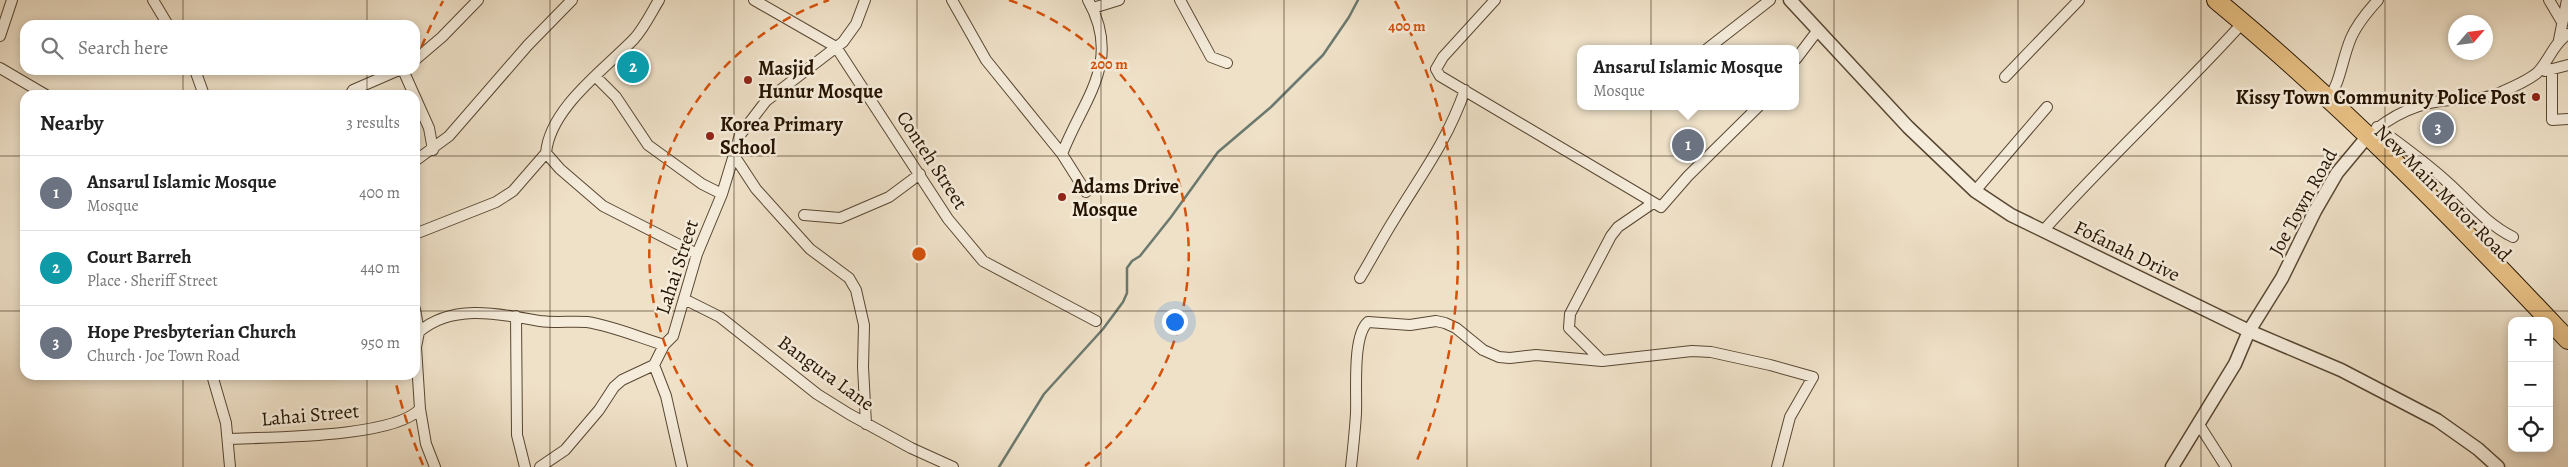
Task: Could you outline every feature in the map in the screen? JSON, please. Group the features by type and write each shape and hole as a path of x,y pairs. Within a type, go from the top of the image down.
{"highway":[{"name":"New Main Motor Road","path":"2202,0 2368,135 2535,317"},
{"name":"New Main Motor Road","path":"2216,0 2368,135 2495,262 2568,340"},
{"path":"2553,336 2568,353"}],"street":[{"path":"0,36 12,0"},
{"path":"153,0 165,20"},
{"path":"420,56 442,37 478,0"},
{"path":"420,158 433,150 449,136 528,44 572,0"},
{"path":"420,232 496,202 512,191 546,153 547,141 560,116 635,37 659,0"},
{"name":"Conteh Street","path":"754,0 836,47 948,219 983,261 1096,321"},
{"name":"Lahai Street","path":"420,331 428,324 458,315 488,312 542,321 586,322 613,327 664,345 673,336 697,254 722,194 735,158 740,135 766,101 843,42 856,24 865,0"},
{"path":"952,0 986,60 1062,154 1086,192"},
{"path":"1062,154 1098,80 1103,55 1091,4 1119,0"},
{"path":"1180,0 1211,57 1227,63"},
{"path":"1495,0 1443,57 1436,69 1440,76 1661,207 1688,176 1755,110"},
{"path":"1712,45 1770,0"},
{"name":"Fofanah Drive","path":"1790,0 1908,127 1975,191 2011,215 2249,331 2341,370 2437,420 2478,449 2497,466"},
{"path":"2005,77 2079,0"},
{"path":"2328,100 2336,89 2350,40 2357,25 2378,0"},
{"path":"2549,0 2562,22"},
{"path":"2564,37 2562,22 2567,0"},
{"path":"2043,231 2084,185 2186,84 2237,29"},
{"path":"1799,55 1818,30"},
{"name":"Joe Town Road","path":"2172,467 2235,364 2249,331 2282,278 2328,188 2368,135 2406,110 2447,100 2478,99 2498,94 2537,72 2564,37"},
{"path":"2537,72 2568,65"},
{"path":"0,68 37,90"},
{"path":"2552,69 2552,120 2568,119"},
{"path":"197,75 202,90"},
{"path":"356,90 388,75"},
{"path":"405,75 412,90"},
{"path":"596,77 621,102 648,145 702,184 722,194"},
{"path":"1360,278 1453,124 1465,90"},
{"path":"1975,191 2047,106"},
{"path":"420,108 429,128 433,150"},
{"path":"2368,135 2445,180 2474,210 2497,229 2513,237"},
{"path":"546,153 560,169 603,206 697,254"},
{"path":"735,158 756,190 810,249 849,278 856,290 864,325 863,367 866,424"},
{"path":"804,214 840,218 889,197 920,174"},
{"path":"1602,361 1569,328 1570,314 1610,236 1618,227 1652,203"},
{"name":"Bangura Lane","path":"684,299 720,317 817,394 866,424 953,467"},
{"path":"516,316 517,435 525,467"},
{"path":"1351,467 1356,414 1358,349 1365,326 1368,322 1410,326 1436,321 1456,328 1483,350 1499,357 1551,356 1602,361 1692,351 1711,352 1770,365 1812,377 1790,417 1777,467"},
{"path":"540,467 565,450 600,410 614,386 622,380 654,365 664,345"},
{"path":"654,365 666,396 682,467"},
{"path":"214,380 221,403 228,440 230,467"},
{"path":"418,380 420,409 426,444 435,467"},
{"name":"Lahai Street","path":"228,440 325,434 372,427 404,420 414,416 420,409"},
{"path":"2198,423 2226,467"}],"waterway":[{"path":"999,467 1044,394 1103,329 1123,302 1127,293 1127,268 1132,261 1140,256 1171,217 1218,152 1271,107 1323,55 1349,17 1358,0"}],"place":[{"name":"Court Barreh","path":"633,67"},
{"name":"Masjid Hunur Mosque","path":"748,80"},
{"name":"Kissy Town Community Police Post","path":"2536,97"},
{"name":"Hope Presbyterian Church","path":"2438,128"},
{"name":"Korea Primary School","path":"710,136"},
{"name":"Ansarul Islamic Mosque","path":"1688,145"},
{"name":"Adams Drive Mosque","path":"1062,197"}]}
